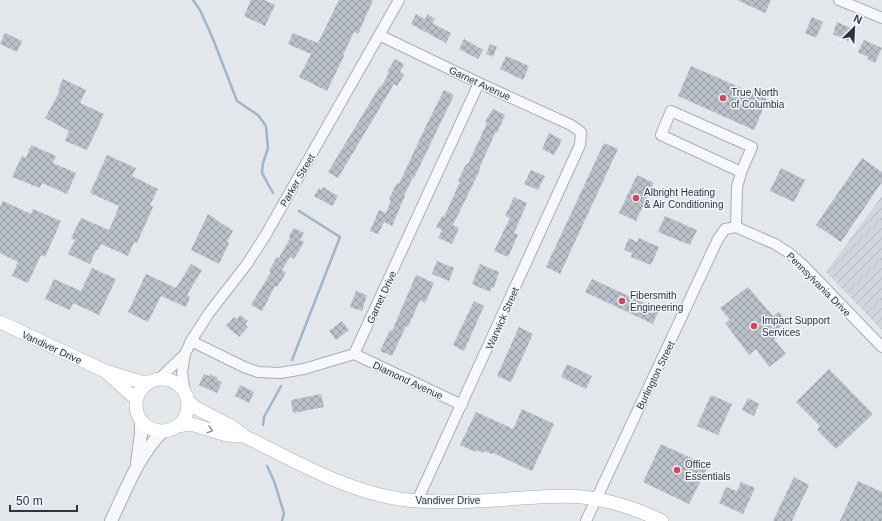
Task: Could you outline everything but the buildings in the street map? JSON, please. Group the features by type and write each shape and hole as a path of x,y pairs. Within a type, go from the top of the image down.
{"main road":[{"name":"Vandiver Drive","path":"0,322 105,372 141,382 154,380"},
{"name":"Vandiver Drive","path":"105,372 136,399"},
{"path":"168,379 176,383 186,396 188,406 186,414 177,426 170,430 162,431 151,429 141,420 137,412 136,399 140,391 154,380 168,379"},
{"name":"Vandiver Drive","path":"186,396 196,408 231,426 244,436 350,486 388,497 417,501 449,502 548,496 596,498 646,514 662,521"},
{"name":"Vandiver Drive","path":"177,426 191,424 227,434 244,436"}],"street":[{"name":"Parker Street","path":"186,396 182,372 185,354 191,341 209,313 247,264 265,236 399,0"},
{"path":"839,0 882,18"},
{"name":"Garnet Avenue","path":"379,35 571,125 581,132"},
{"name":"Garnet Drive","path":"354,354 480,83"},
{"path":"736,227 736,187 752,147 671,111 661,134 741,172"},
{"name":"Warwick Street","path":"417,501 580,145 581,132"},
{"name":"Burlington Street","path":"586,521 691,300 718,239 725,230 736,227"},
{"name":"Pennsylvania Drive","path":"736,227 775,244 789,253 803,265 882,347"},
{"path":"191,341 244,367 258,372 280,373 304,369 354,354"},
{"name":"Parker Street","path":"154,380 185,354"},
{"name":"Diamond Avenue","path":"354,354 462,405"},
{"path":"136,466 141,433 141,420"},
{"path":"111,521 136,466 154,439 162,431"}],"shaded area":[{"path":"882,196 882,330 826,272"}],"waterway":[{"path":"193,0 200,10 213,39 237,101 258,115 266,126 268,148 263,163 262,173 273,193"},
{"path":"292,360 340,237 299,211"},
{"path":"263,425 264,417 281,386"},
{"path":"267,466 274,481 284,513 282,521"}],"place":[{"name":"True North of Columbia","path":"723,98"},
{"name":"Albright Heating & Air Conditioning","path":"636,198"},
{"name":"Fibersmith Engineering","path":"622,301"},
{"name":"Impact Support Services","path":"754,326"},
{"name":"Office Essentials","path":"677,470"}]}
